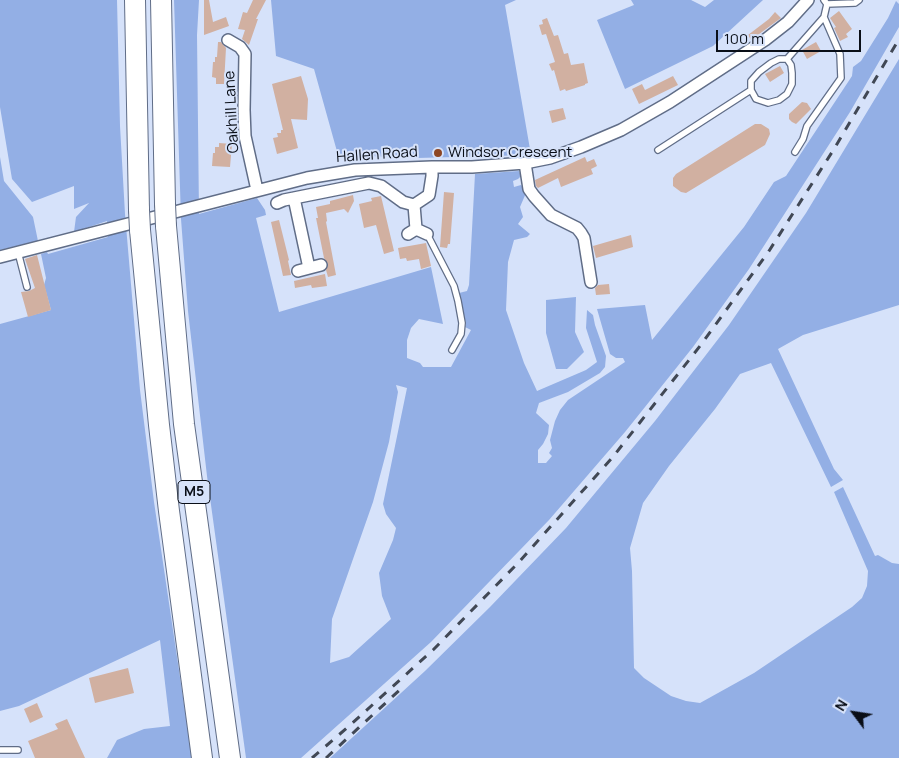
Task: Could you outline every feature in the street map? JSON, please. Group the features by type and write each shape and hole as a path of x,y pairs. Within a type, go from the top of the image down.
{"highway":[{"name":"M5","path":"135,0 140,230 165,483 202,758"},
{"name":"M5","path":"162,0 166,226 184,424 230,758"}],"street":[{"name":"Hallen Road","path":"0,257 257,190 329,174 355,170 472,167 525,163 550,158 581,147 645,118 765,40 788,22 808,0"},
{"name":"Oakhill Lane","path":"228,40 240,47 245,54 245,136 257,190"},
{"path":"525,163 529,189 534,196 552,215 577,228 584,238 591,282"},
{"path":"277,203 369,183 381,186 403,202 414,205 429,195 432,167"},
{"path":"294,198 303,269 321,265"},
{"path":"414,205 412,231 427,234"}],"lane":[{"path":"795,152 803,139 807,126 841,78 840,54 824,17 826,2 855,3 859,0"},
{"path":"787,59 792,73 792,84 787,94 779,100 768,103 756,99 751,81 759,72 779,59 787,59 824,17"},
{"path":"658,150 752,90"},
{"path":"427,234 454,286 458,301 462,323 460,334 452,350"},
{"path":"18,252 26,286"},
{"path":"0,750 18,750"}],"shaded area":[{"path":"0,0 117,0 120,126 125,214 140,390 154,502 192,758 107,758 117,740 144,729 170,726 160,640 19,706 0,711 0,324 51,310 44,285 46,278 41,254 47,252 48,254 108,237 107,221 74,232 76,217 89,203 74,209 74,186 32,202 12,179 0,107"},
{"path":"174,0 199,0 197,35 199,214 257,198 266,215 256,218 279,312 431,267 443,324 419,319 411,328 407,340 407,358 420,363 423,367 451,367 471,330 465,327 466,324 459,293 467,291 469,285 475,174 519,171 521,176 513,181 514,187 521,185 526,193 520,207 523,217 518,224 530,234 527,237 514,240 508,262 506,310 524,363 537,391 586,370 597,362 586,328 587,310 593,315 606,356 605,367 600,373 568,392 539,403 536,413 549,425 548,434 538,450 538,463 546,463 552,456 549,453 552,448 550,440 560,410 568,400 625,362 623,358 616,358 610,354 597,309 645,305 652,340 744,227 774,182 786,176 852,76 853,67 861,61 888,18 896,1 899,4 899,27 850,112 749,269 693,347 625,432 549,520 431,642 301,758 246,758 207,476 188,311 181,219","holes":["396,385 407,388 383,504 386,514 396,528 379,573 382,596 391,619 349,657 330,663 332,619 373,502 389,442 398,392"]},
{"path":"271,0 516,0 505,5 531,155 417,158 338,155 314,69 276,56"},
{"path":"631,0 691,0 705,7 714,0 763,0 713,46 625,89 597,20 634,5"},
{"path":"899,59 899,305 803,335 778,349 834,469 843,480 831,487 771,363 740,374 715,409 669,466 643,503 630,548 634,668 644,678 671,696 700,703 754,673 852,607 862,598 867,586 868,571 834,492 843,487 875,556 878,555 892,563 899,564 899,758 330,758 425,671 490,607 566,528 655,421 729,325 806,213"},
{"path":"0,157 4,181 33,217 38,241 0,250"},
{"path":"576,297 575,332 584,352 567,369 556,369 546,333 546,300"}],"building":[{"path":"204,0 209,0 213,22 226,17 229,26 204,35"},
{"path":"253,0 266,0 256,19 258,19 249,45 242,39 245,30 238,29 243,12 247,13"},
{"path":"839,11 852,29 846,34 848,37 840,41 834,28 836,27 830,18"},
{"path":"775,12 781,18 751,40 748,35"},
{"path":"547,18 554,36 558,35 564,54 568,53 571,65 584,63 588,83 585,85 560,91 554,70 552,71 549,64 555,62 546,34 542,35 539,25 543,24 542,20"},
{"path":"218,42 221,42 226,48 224,84 216,84 216,78 212,77 213,62 215,62 215,57 217,57"},
{"path":"816,42 821,51 807,59 802,50"},
{"path":"780,66 784,73 770,82 765,74"},
{"path":"301,76 308,99 307,120 291,119 298,148 277,154 273,138 278,137 277,133 281,133 281,130 283,130 272,84"},
{"path":"673,76 678,85 639,104 632,89 642,84 645,90"},
{"path":"802,102 807,103 811,109 796,124 789,119 789,114"},
{"path":"563,108 566,119 552,123 549,111"},
{"path":"755,124 761,124 769,129 770,134 765,145 686,193 673,186 673,178 676,174"},
{"path":"219,143 232,144 230,167 212,166 213,153 215,153 215,147 219,147"},
{"path":"585,157 587,162 594,159 597,166 591,169 593,174 561,187 558,178 538,188 536,186 535,180"},
{"path":"444,192 454,193 450,244 448,244 447,248 440,247"},
{"path":"353,195 354,201 348,213 344,209 326,213 336,275 328,277 326,270 328,264 324,258 316,218 318,218 316,207"},
{"path":"381,196 394,251 384,254 376,225 364,228 359,204 372,201 371,198"},
{"path":"279,220 291,275 283,276 271,222"},
{"path":"631,235 633,247 596,258 593,246"},
{"path":"426,243 431,266 421,269 419,259 407,261 406,258 400,259 398,248"},
{"path":"37,255 51,310 28,317 21,292 35,288 25,259"},
{"path":"325,274 327,286 312,288 311,285 295,288 294,281"},
{"path":"609,284 610,294 596,295 595,288 598,285"},
{"path":"128,668 134,693 95,703 89,678"},
{"path":"37,703 43,717 30,723 24,709"},
{"path":"67,719 85,758 35,758 28,741 58,729 55,724"}],"railway":[{"path":"312,758 434,649 518,563 612,458 700,346 769,251 834,149 899,39"},
{"path":"326,758 405,685"}],"place":[{"name":"Windsor Crescent","path":"438,153"}]}
